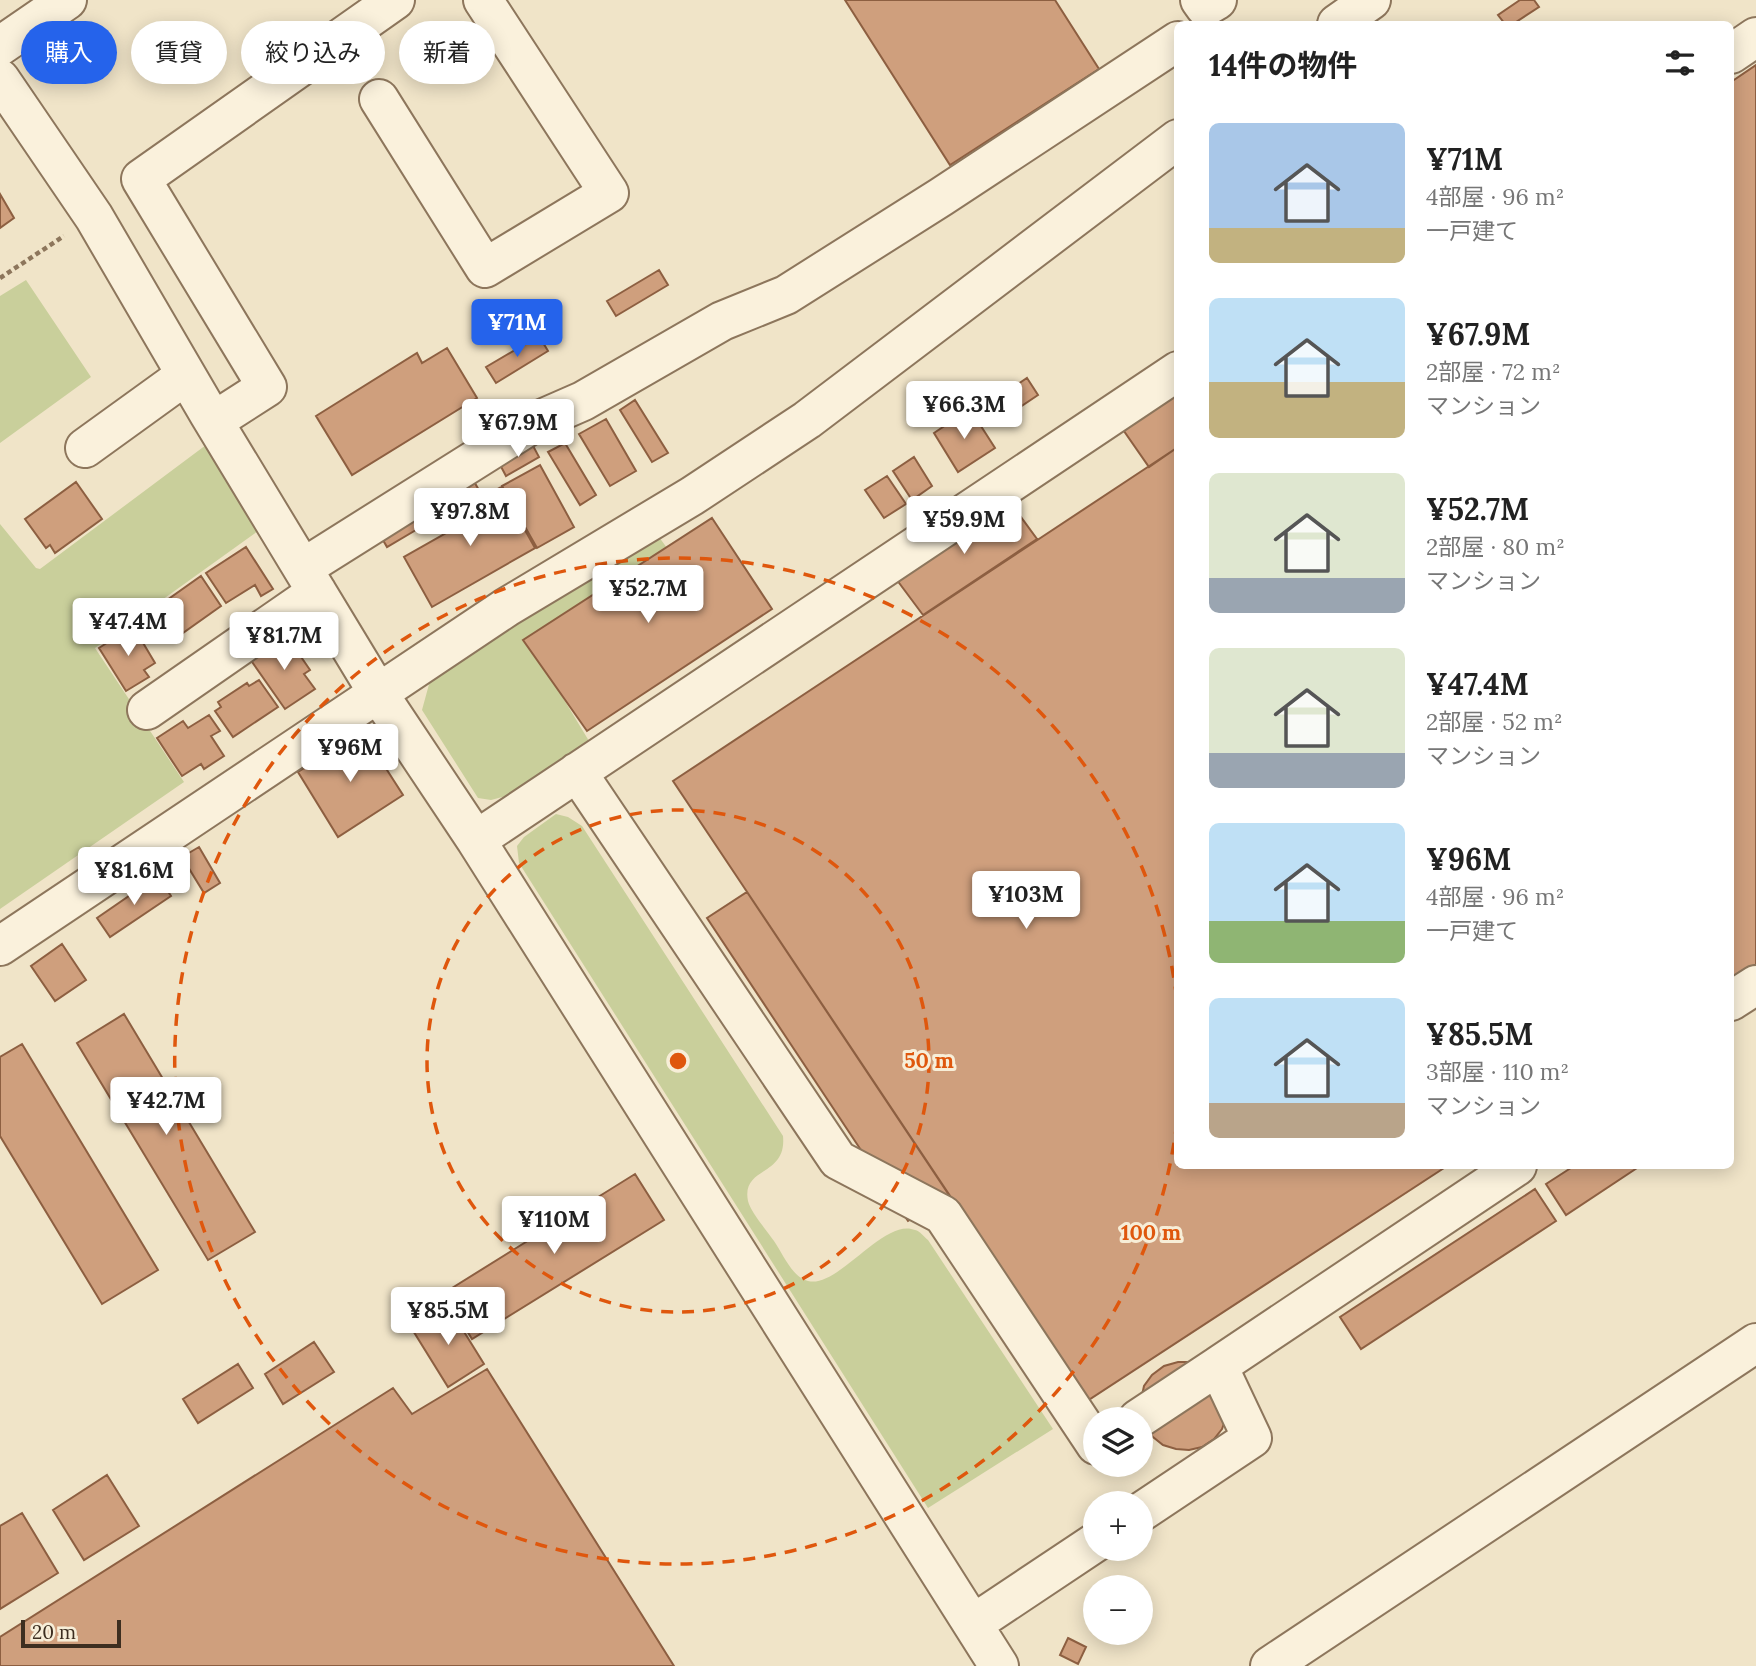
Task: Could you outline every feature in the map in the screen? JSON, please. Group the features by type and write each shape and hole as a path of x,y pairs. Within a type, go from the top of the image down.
{"street":[{"path":"0,46 67,0"},
{"path":"214,421 267,387 141,179 395,0"},
{"path":"379,99 485,268 609,193 483,0"},
{"path":"1341,21 1371,0"},
{"path":"1734,52 1756,37"},
{"path":"147,710 310,580 535,422 583,401 722,321 786,295 1174,44"},
{"path":"0,79 94,217 378,693 476,840 999,1666"},
{"path":"0,946 507,607 692,496 807,420 1174,142"},
{"path":"127,274 180,242"},
{"path":"476,840 1174,374"},
{"path":"85,449 186,375"},
{"path":"577,772 838,1160 943,1215 1083,1425"},
{"path":"1734,1000 1756,985"},
{"path":"1153,1409 1513,1169"},
{"path":"1270,1666 1756,1343"},
{"path":"1153,1504 1252,1438 1218,1366"},
{"path":"972,1624 1083,1551"}],"path":[{"path":"0,278 94,217"}],"green space":[{"path":"26,280 91,377 0,443 0,296"},
{"path":"206,445 258,531 95,648 184,782 0,909 0,524 36,568 40,569"},
{"path":"659,537 667,548 528,640 589,741 506,796 491,800 478,798 422,710 431,677"},
{"path":"556,814 568,817 582,826 783,1136 778,1159 751,1182 748,1201 797,1275 808,1281 820,1281 833,1275 889,1234 903,1229 919,1232 928,1240 1053,1429 928,1508 519,863 517,846 524,837"}],"building":[{"path":"845,0 1055,0 1099,69 950,165"},
{"path":"1520,0 1534,0 1539,7 1518,21 1503,21 1498,15"},
{"path":"1756,65 1756,964 1734,978 1734,80"},
{"path":"0,194 14,218 0,228"},
{"path":"659,270 668,285 616,316 607,301"},
{"path":"539,336 548,351 496,383 486,367"},
{"path":"447,348 477,398 352,475 316,416 417,353 422,363"},
{"path":"1027,378 1038,395 1017,409 1006,392"},
{"path":"1174,385 1174,450 1149,467 1117,421"},
{"path":"635,400 668,453 652,462 620,410"},
{"path":"970,409 995,448 958,472 934,433"},
{"path":"606,419 636,471 610,486 579,434"},
{"path":"531,442 539,457 506,476 498,461"},
{"path":"565,443 596,495 580,505 548,452"},
{"path":"1174,450 1174,1169 1442,1169 1087,1401 673,781"},
{"path":"914,457 932,486 912,500 893,471"},
{"path":"540,465 574,527 537,548 502,486"},
{"path":"887,476 906,504 884,518 865,490"},
{"path":"472,478 480,492 447,512 439,498"},
{"path":"76,482 102,519 55,553 50,545 46,548 25,519"},
{"path":"501,487 535,548 432,607 404,557 453,529 447,517"},
{"path":"1007,498 1037,539 923,615 891,572"},
{"path":"412,512 421,527 387,547 379,533"},
{"path":"712,518 772,609 587,731 523,640"},
{"path":"246,547 273,589 261,596 255,585 226,603 206,573"},
{"path":"201,576 221,606 173,640 156,616 164,611 160,605"},
{"path":"133,626 155,663 144,670 149,677 126,691 99,648"},
{"path":"286,635 310,670 304,674 315,689 285,709 250,659"},
{"path":"259,680 278,707 233,737 215,711 221,707 218,702 247,683 249,686"},
{"path":"209,715 220,731 211,736 224,756 204,769 201,764 182,776 157,738 183,721 188,728"},
{"path":"362,731 403,795 338,837 298,772"},
{"path":"199,847 220,883 204,893 182,857"},
{"path":"158,876 171,896 110,937 97,918"},
{"path":"747,892 949,1195 908,1221 707,918"},
{"path":"62,944 86,980 55,1001 31,966"},
{"path":"124,1014 255,1232 208,1260 77,1043"},
{"path":"22,1044 158,1270 102,1304 0,1136 0,1057"},
{"path":"1569,1169 1635,1169 1566,1215 1546,1184"},
{"path":"635,1174 664,1220 472,1339 444,1293"},
{"path":"1535,1189 1556,1221 1361,1349 1340,1317"},
{"path":"448,1306 484,1364 448,1387 412,1329"},
{"path":"314,1342 334,1372 283,1404 265,1374"},
{"path":"1192,1362 1227,1415 1222,1429 1202,1447 1176,1449 1163,1445 1153,1437 1153,1407 1142,1407 1141,1400 1144,1386 1152,1375 1164,1366"},
{"path":"238,1364 253,1388 198,1423 183,1399"},
{"path":"487,1369 674,1666 0,1666 0,1637 393,1388 412,1414"},
{"path":"107,1475 139,1526 84,1560 53,1510"},
{"path":"22,1513 58,1573 0,1609 0,1526"},
{"path":"1068,1638 1086,1647 1078,1664 1060,1655"}]}
